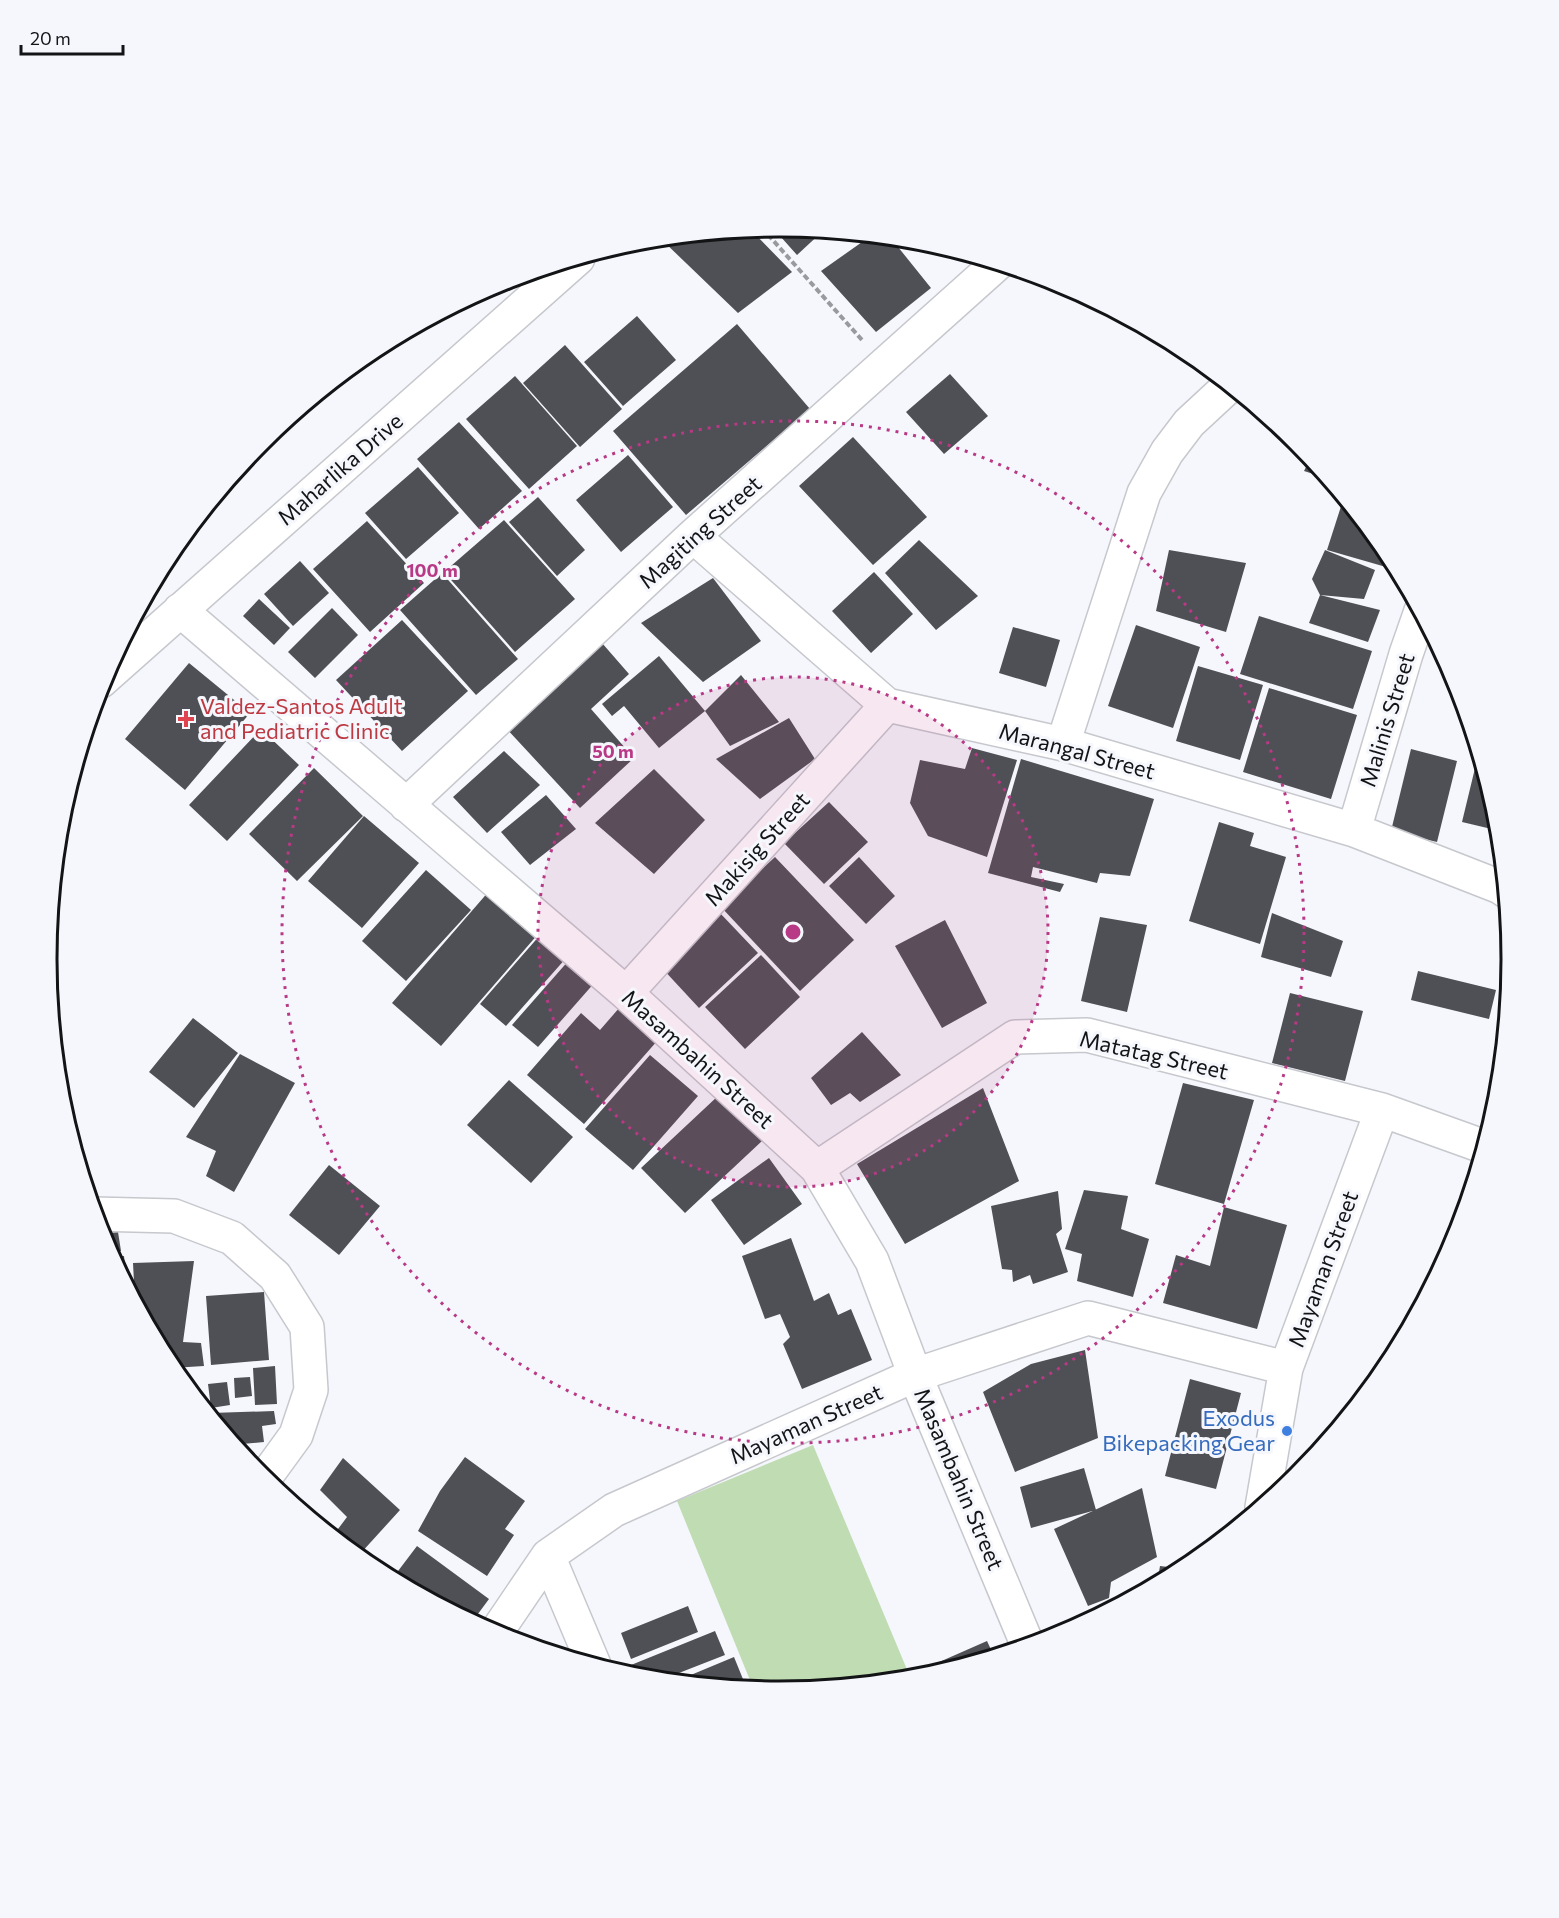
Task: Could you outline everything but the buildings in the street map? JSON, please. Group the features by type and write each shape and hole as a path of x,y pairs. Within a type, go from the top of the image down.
{"street":[{"name":"Magiting Street","path":"406,805 693,536 992,269"},
{"name":"Maharlika Drive","path":"121,663 563,270"},
{"path":"1063,744 1144,493 1167,452 1190,423 1224,390"},
{"name":"Marangal Street","path":"693,536 887,705 1063,744 1354,830 1498,887"},
{"name":"Masambahin Street","path":"180,610 626,993 817,1167 872,1261 915,1375 1025,1638"},
{"name":"Malinis Street","path":"1354,830 1417,620"},
{"name":"Makisig Street","path":"626,993 887,705"},
{"name":"Matatag Street","path":"817,1167 1015,1037 1088,1035 1382,1110 1477,1144"},
{"name":"Mayaman Street","path":"501,1626 548,1556 614,1510 915,1375 1088,1318 1286,1368 1382,1110"},
{"path":"104,1214 174,1216 232,1238 276,1276 307,1327 311,1390 296,1435 270,1471"},
{"path":"1264,1494 1286,1368"},
{"path":"548,1556 590,1656"}],"path":[{"path":"770,237 884,365"}],"green space":[{"path":"813,1445 907,1670 827,1680 750,1681 677,1501"}],"place":[{"name":"Valdez-Santos Adult and Pediatric Clinic","path":"186,719"},
{"name":"Exodus Bikepacking Gear","path":"1287,1431"}]}
